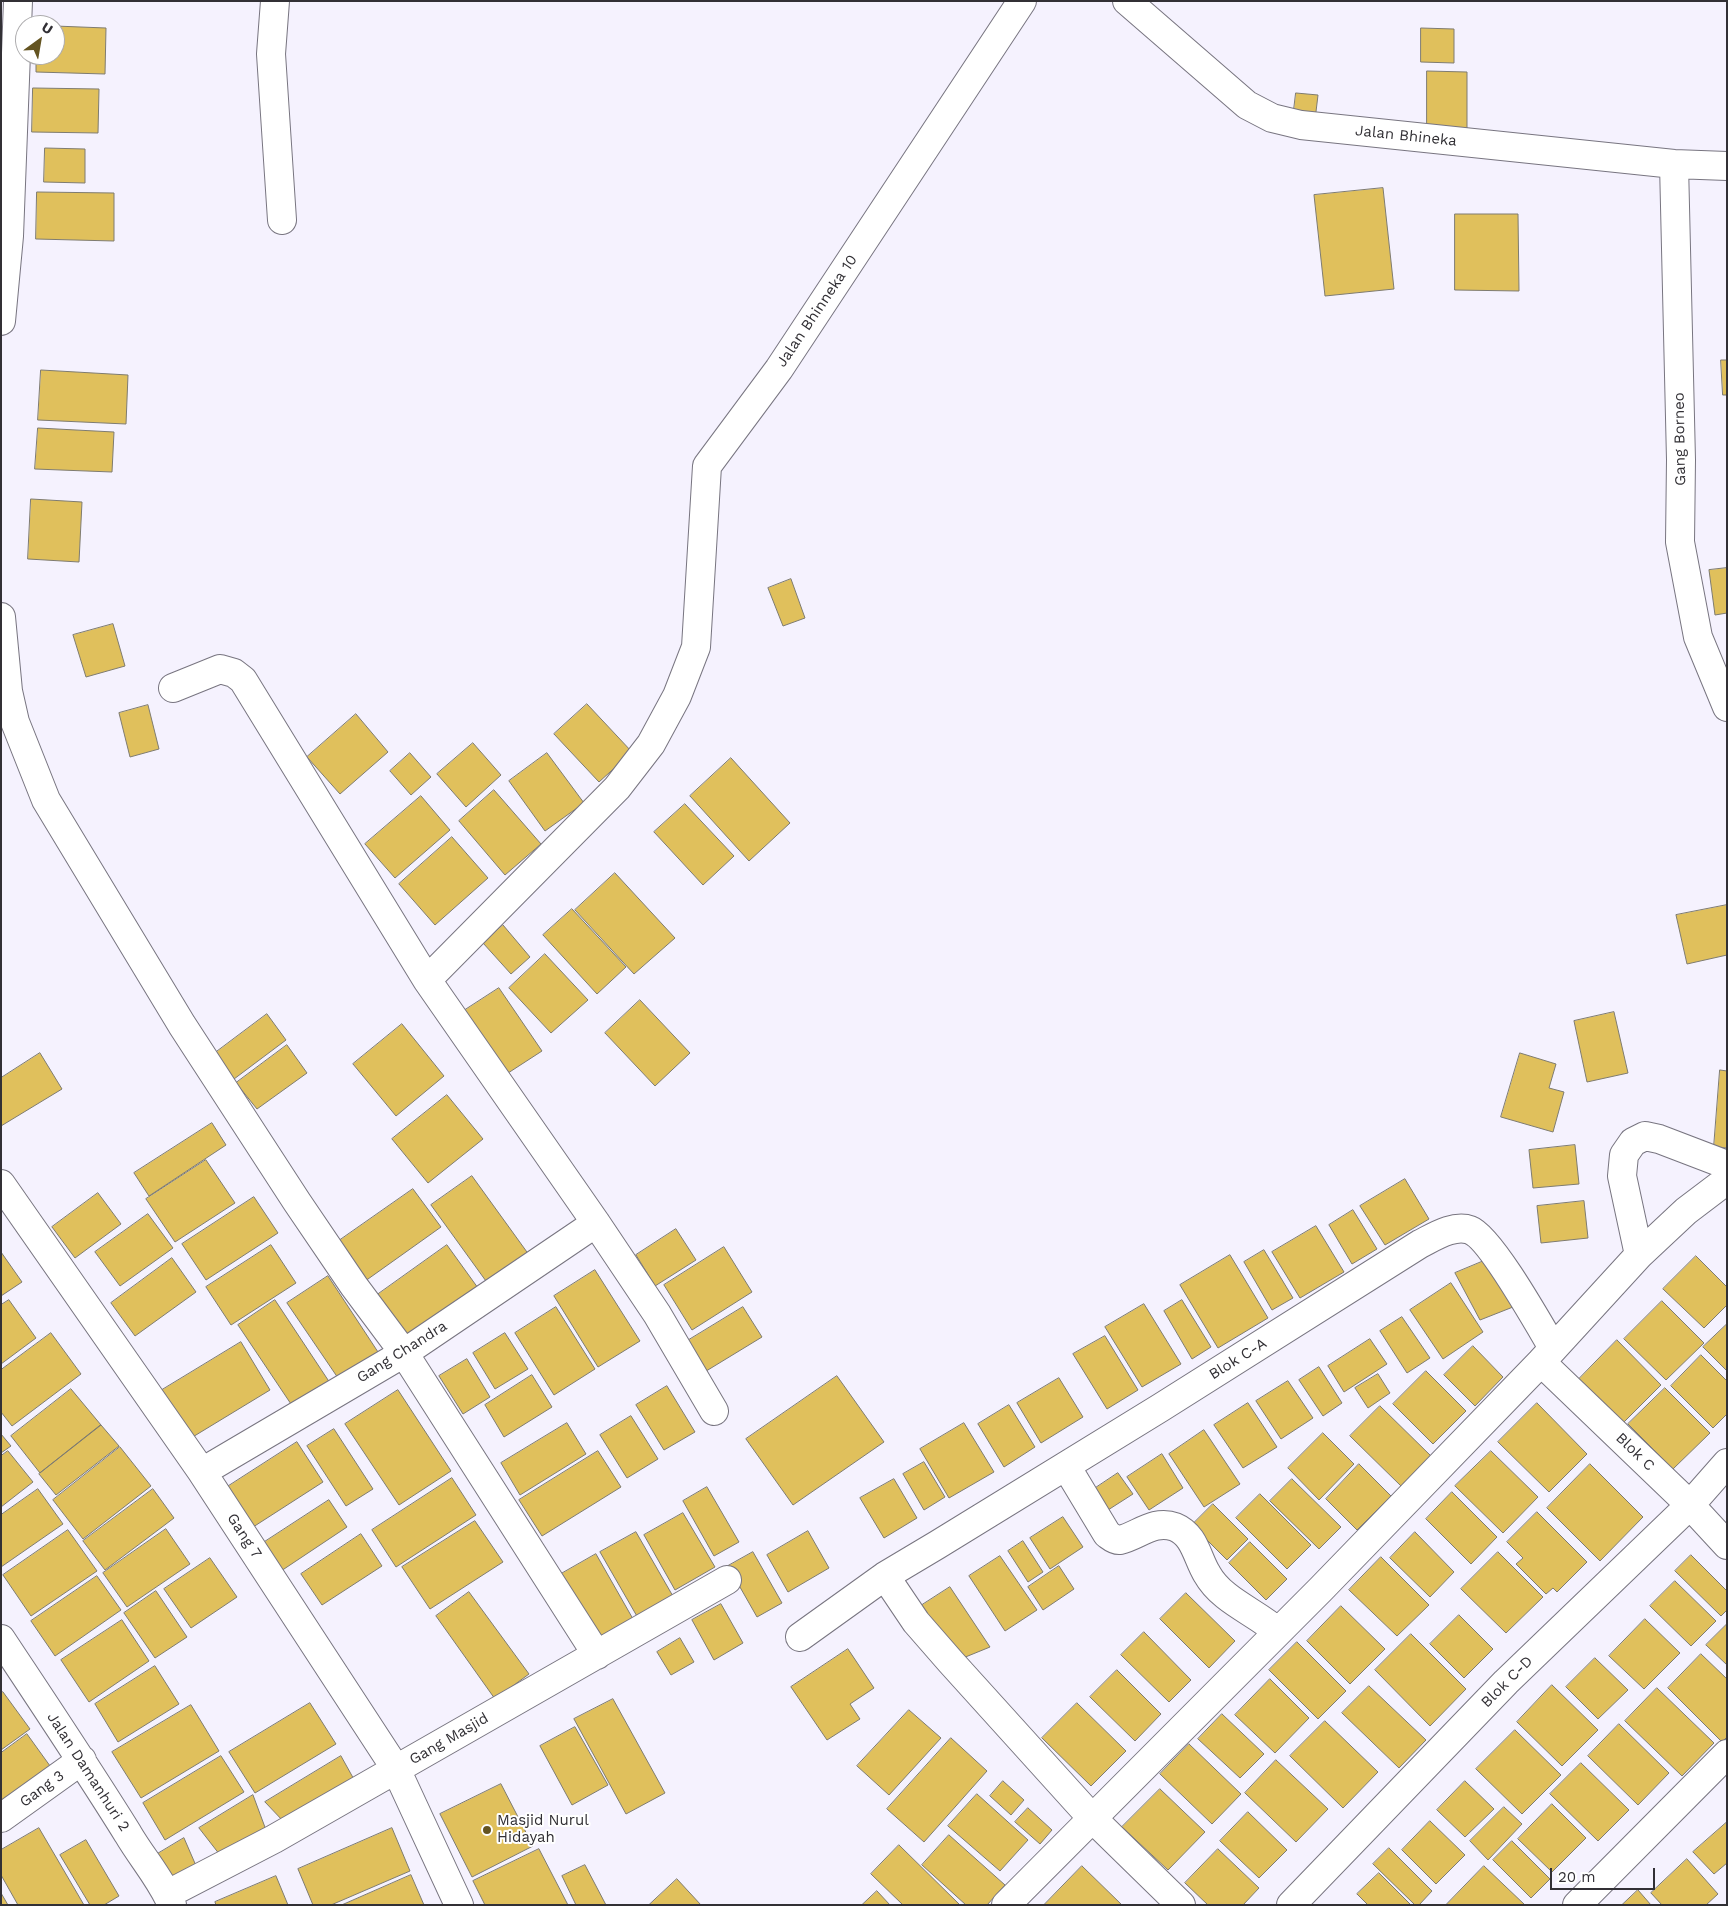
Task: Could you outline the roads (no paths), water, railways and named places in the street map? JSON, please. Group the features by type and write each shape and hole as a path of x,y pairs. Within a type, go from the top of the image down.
{"street":[{"path":"1,321 9,236 18,1"},
{"path":"275,1 271,54 282,220"},
{"name":"Jalan Bhinneka 10","path":"427,980 617,788 651,744 677,696 696,647 707,466 778,369 1022,1"},
{"name":"Jalan Bhineka","path":"1127,1 1247,105 1272,118 1301,125 1674,164 1727,166"},
{"name":"Gang Borneo","path":"1674,164 1681,450 1680,542 1698,637 1727,707"},
{"path":"1,617 8,691 15,722 46,800 192,1041 354,1286 404,1353 597,1655"},
{"path":"173,688 220,669 234,673 243,680 427,980 657,1314 714,1411"},
{"path":"1639,1255 1622,1176 1624,1155 1633,1142 1645,1136 1659,1139 1727,1165"},
{"path":"1006,1905 1278,1632 1547,1355 1639,1255 1686,1211 1727,1180"},
{"name":"Gang 7","path":"1,1184 202,1472 396,1769 459,1905"},
{"name":"Gang Chandra","path":"202,1472 404,1353 596,1223"},
{"name":"Blok C-A","path":"800,1637 884,1576 1066,1466 1420,1244 1443,1233 1458,1229 1470,1230 1482,1239 1498,1260 1547,1355"},
{"name":"Blok C","path":"1547,1355 1690,1504 1727,1546"},
{"name":"Blok C-D","path":"1291,1905 1506,1682 1690,1504 1727,1463"},
{"path":"1066,1466 1106,1534 1120,1540 1163,1525 1177,1528 1192,1541 1207,1574 1215,1585 1231,1600 1266,1622 1278,1632"},
{"path":"884,1576 916,1622 950,1661 1092,1818 1181,1905"},
{"name":"Gang Masjid","path":"170,1899 727,1580"},
{"name":"Jalan Damanhuri 2","path":"1,1640 82,1760 170,1899"},
{"path":"1577,1905 1727,1754"},
{"name":"Gang 3","path":"1,1818 82,1760"}],"place":[{"name":"Masjid Nurul Hidayah","path":"487,1830"}]}
